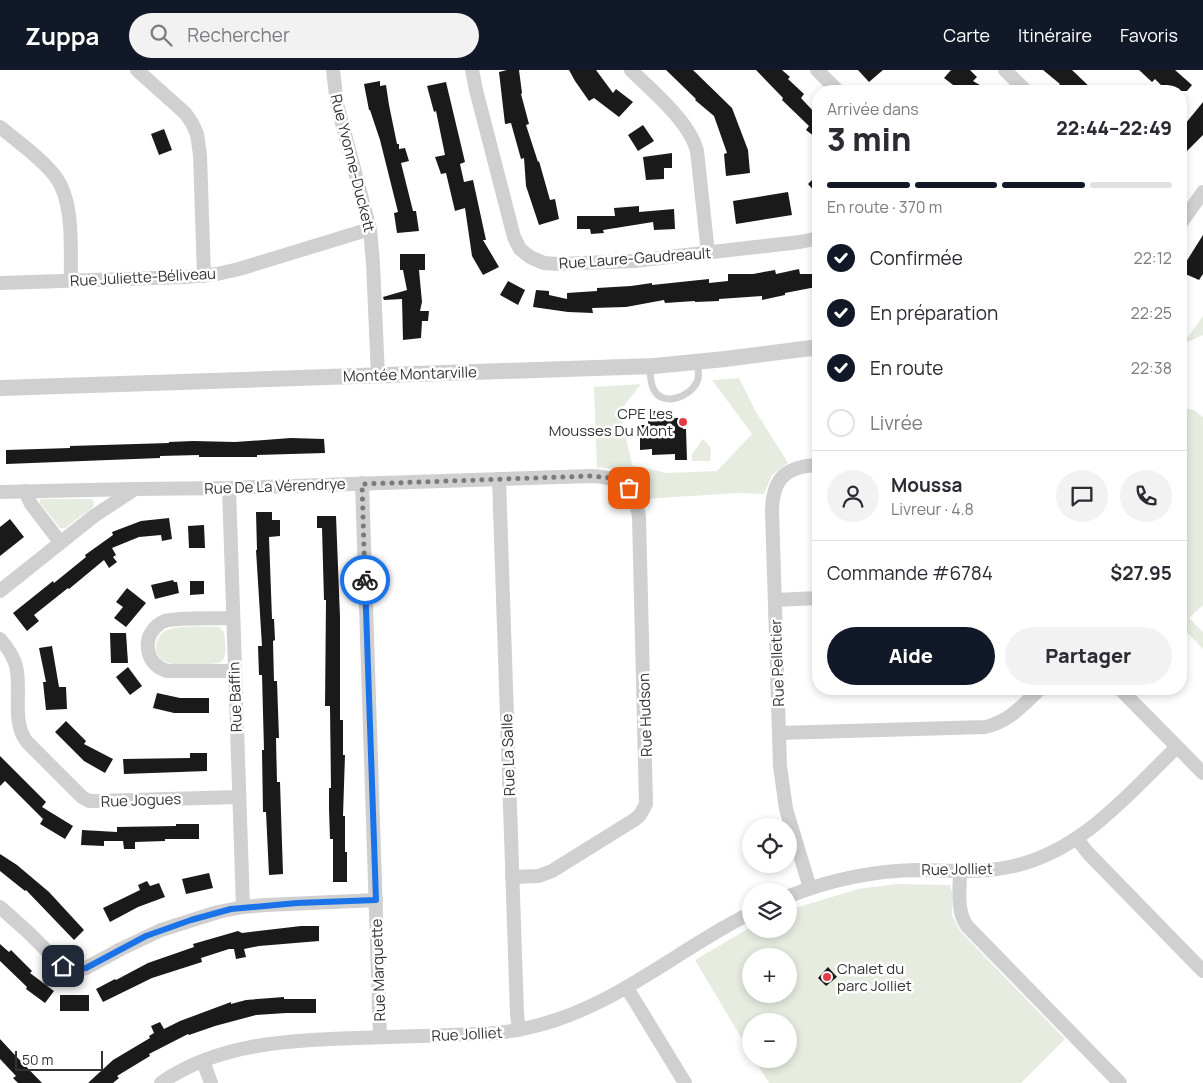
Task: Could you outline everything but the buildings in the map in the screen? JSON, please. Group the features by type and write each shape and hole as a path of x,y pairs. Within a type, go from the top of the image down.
{"street":[{"path":"137,70 185,113 197,134 200,155 204,276"},
{"name":"Rue Yvonne-Duckett","path":"333,70 337,104 370,229 378,376"},
{"name":"Rue Laure-Gaudreault","path":"472,70 513,232 517,245 526,255 544,263 568,264 634,261 812,239"},
{"path":"631,70 684,124 694,141 697,151 708,252"},
{"path":"818,70 832,85"},
{"path":"1005,70 1020,85"},
{"path":"0,127 48,169 62,189 68,208 71,281"},
{"path":"1187,215 1203,192"},
{"name":"Rue Juliette-Béliveau","path":"0,283 204,276 232,271 370,229"},
{"name":"Montée Montarville","path":"0,388 650,366 812,348"},
{"name":"Rue Pelletier","path":"810,888 786,809 780,766 772,515 774,489 779,480 788,472 802,466 812,465"},
{"name":"Rue De La Vérendrye","path":"0,492 228,488 591,476 614,478"},
{"name":"Rue Hudson","path":"512,877 540,876 548,873 634,820 640,815 646,804 638,517 636,501 631,491 614,478"},
{"name":"Rue La Salle","path":"499,479 519,1030"},
{"name":"Rue Marquette","path":"362,484 380,1037"},
{"name":"Rue Baffin","path":"228,488 243,907"},
{"path":"0,591 99,512 136,489"},
{"path":"25,491 31,504 60,542"},
{"path":"775,600 812,598"},
{"path":"232,618 164,622 152,632 148,639 147,648 153,663 167,671 176,673 234,671"},
{"name":"Rue Jogues","path":"0,639 11,654 16,666 19,723 22,735 54,771 82,797 100,801 238,797"},
{"path":"779,733 985,726 997,724 1008,718 1033,695"},
{"path":"1126,695 1203,773"},
{"name":"Rue Jolliet","path":"797,893 840,879 876,873 913,870 983,871 1021,864 1049,854 1077,839 1108,814 1177,747"},
{"path":"1077,839 1088,853 1203,971"},
{"path":"960,871 960,909 967,926 1119,1083"},
{"path":"0,907 60,964 74,970 86,968 134,942 175,925 218,912 243,907 376,900"},
{"name":"Rue Jolliet","path":"161,1083 176,1073 203,1060 231,1051 278,1042 519,1030 572,1014 604,1001 712,934 742,918"},
{"path":"627,988 685,1083"},
{"path":"203,1060 211,1083"}],"lane":[{"path":"650,366 654,391 664,397 677,398 690,392 697,382 697,362"}],"shaded area":[{"path":"1203,316 1203,335 1187,342 1187,338"},
{"path":"739,378 756,412 788,463 772,475 764,494 737,493 644,499 632,479 620,471 597,468 594,387 641,384 620,411 632,465 667,473 717,471 752,434 712,380"},
{"path":"1187,409 1194,410 1203,417 1203,605 1189,618 1203,632 1203,649 1187,632"},
{"path":"703,439 711,448 710,461 692,461 692,454"},
{"path":"42,499 90,499 94,501 94,505 65,528 60,528 40,503"},
{"path":"185,627 219,627 224,632 226,650 224,658 219,663 191,666 170,664 162,660 157,654 157,640 167,630"},
{"path":"897,884 950,885 952,892 952,915 960,931 1065,1039 1021,1083 769,1083 760,1068 797,1068 797,1013 742,1013 742,1039 695,960 742,932 742,938 797,938 797,908 858,889"}],"way so far":[{"path":"365,580 362,484 605,476 614,478 629,488"}],"place":[{"name":"CPE Les Mousses Du Mont","path":"683,422"},
{"name":"Chalet du parc Jolliet","path":"827,977"}],"route":[{"path":"63,966 74,970 86,968 146,936 175,925 231,909 297,903 376,900 365,580"}]}
